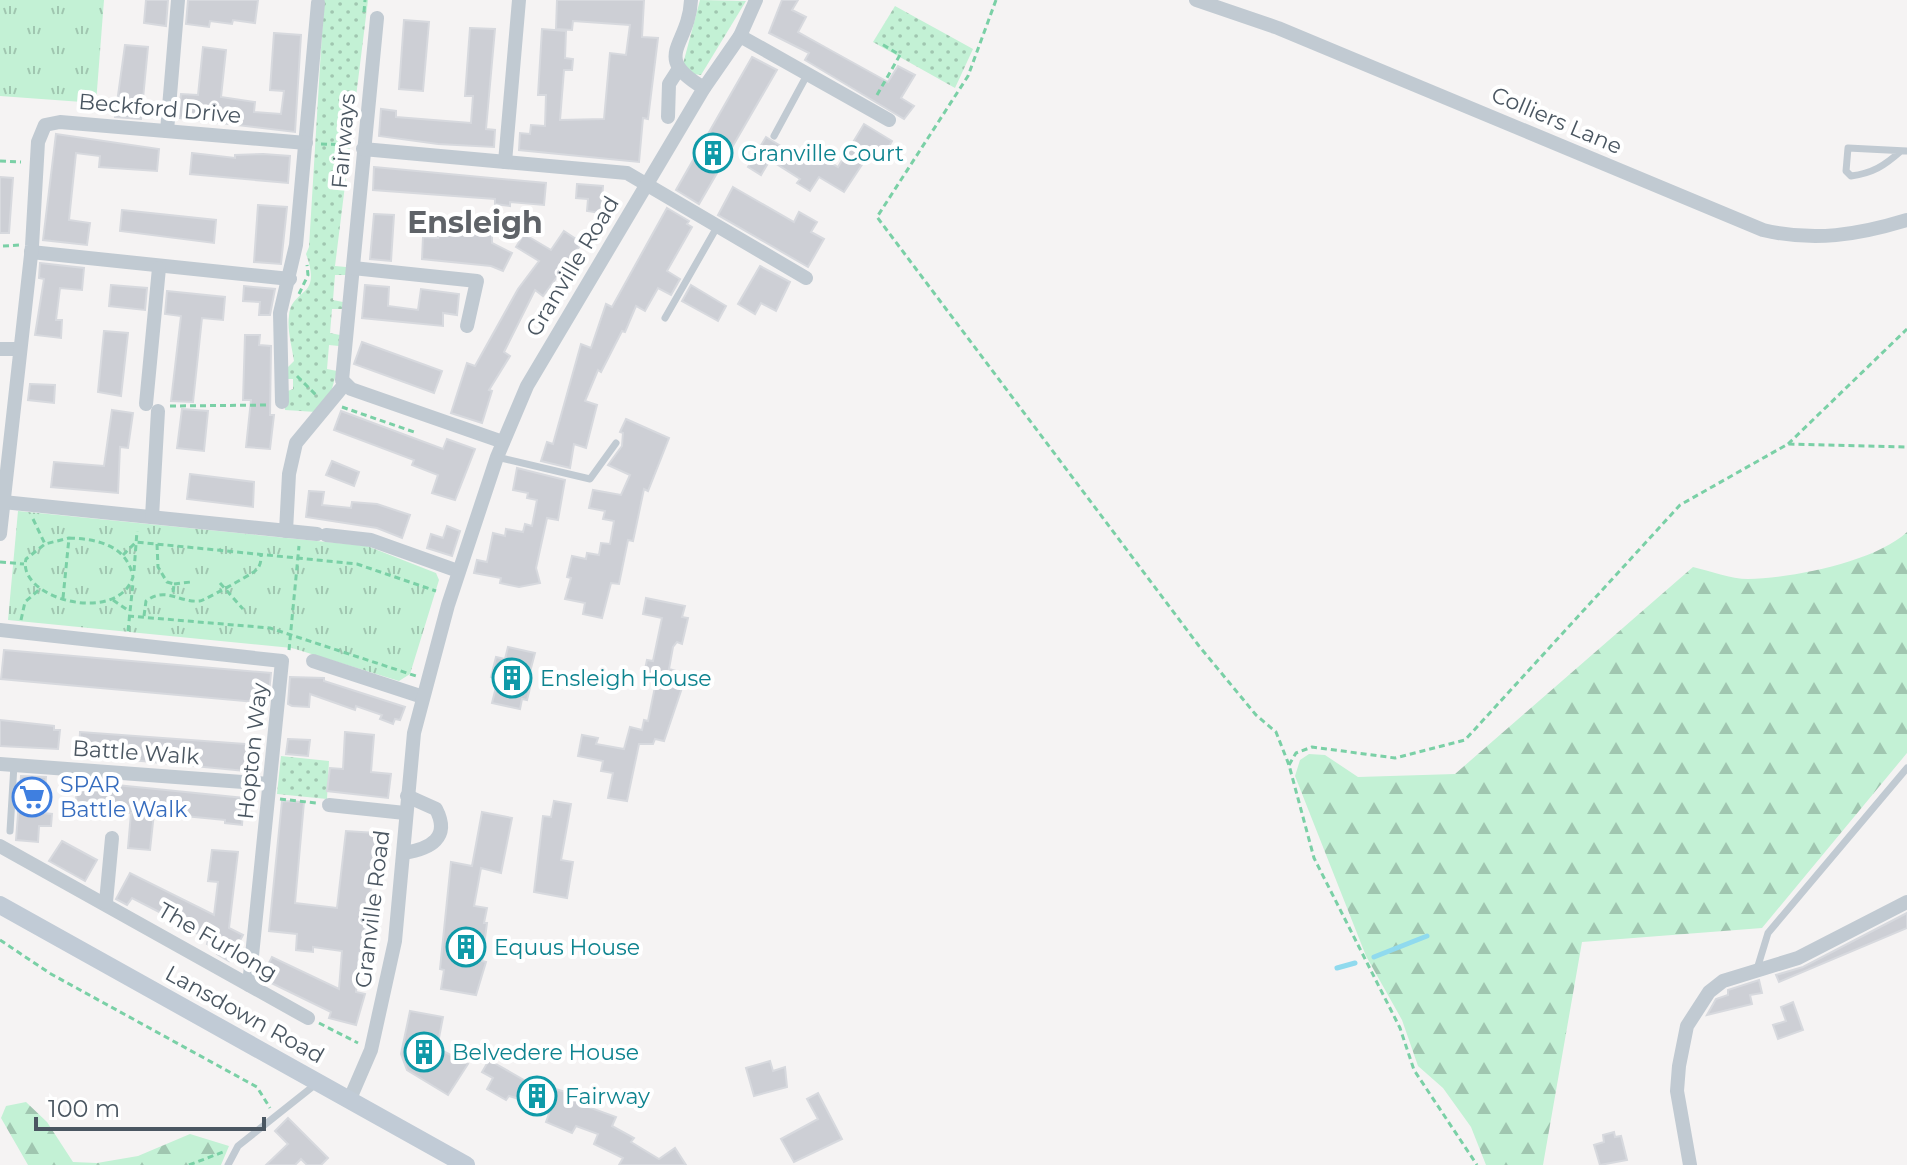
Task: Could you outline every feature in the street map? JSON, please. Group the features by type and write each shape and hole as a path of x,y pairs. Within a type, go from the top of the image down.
{"street":[{"path":"167,131 178,0"},
{"path":"505,162 519,0"},
{"path":"691,0 675,63 678,70 704,88"},
{"name":"Granville Road","path":"349,1101 371,1050 395,941 405,813 423,697 458,571 497,457 527,386 704,88 740,36 756,0"},
{"name":"Colliers Lane","path":"1196,0 1278,28 1763,230 1795,238 1826,238 1870,231 1907,220"},
{"path":"280,403 287,386 280,313 290,279 318,3"},
{"name":"Fairways","path":"344,385 341,373 377,18"},
{"path":"740,36 889,120"},
{"path":"668,117 669,84 678,70"},
{"name":"Beckford Drive","path":"0,534 5,431 31,252 40,132 51,122 306,143"},
{"path":"363,149 627,173 646,187 806,278"},
{"path":"31,252 159,268 290,279"},
{"path":"145,516 159,268"},
{"path":"353,268 477,281 467,326"},
{"path":"0,349 18,349"},
{"path":"293,532 289,474 296,443 300,434 319,417 344,385 503,442"},
{"path":"3,502 371,540 458,571"},
{"name":"Hopton Way","path":"0,630 282,661 249,985"},
{"path":"313,661 423,697"},
{"name":"Battle Walk","path":"7,764 269,791"},
{"path":"404,853 432,846 441,827 436,809 407,796"},
{"name":"Granville Road","path":"329,805 405,813"},
{"path":"106,902 112,838"},
{"name":"The Furlong","path":"0,846 106,902 308,1018"},
{"path":"1690,1165 1677,1091 1687,1026 1709,992 1723,981 1798,958 1907,902"},
{"name":"Lansdown Road","path":"0,905 466,1165"}],"lane":[{"path":"774,136 807,75"},
{"path":"1848,148 1904,151 1882,168 1868,174 1851,176 1846,171 1848,148"},
{"path":"665,318 717,227"},
{"path":"497,457 590,479 616,443"},
{"path":"7,764 10,831"},
{"path":"1757,971 1768,933 1907,768"},
{"path":"228,1165 238,1146 318,1083"}],"path":[{"path":"996,0 968,76 877,217 1199,646 1256,715 1276,732 1289,765 1314,858 1400,1028 1414,1070 1477,1165"},
{"path":"869,109 900,55 880,43"},
{"path":"306,143 363,149"},
{"path":"0,161 37,164"},
{"path":"1289,765 1296,753 1312,747 1395,758 1465,740 1680,505 1788,444 1907,329"},
{"path":"152,408 280,403"},
{"path":"1788,444 1907,447"},
{"path":"32,505 35,523 45,544"},
{"path":"128,643 136,542 145,516"},
{"path":"288,656 298,559 293,532"},
{"path":"62,599 69,538"},
{"path":"24,564 31,553 45,544 69,538 99,541 123,555 133,577 126,592 109,601"},
{"path":"136,542 371,568 451,596"},
{"path":"123,555 136,542"},
{"path":"157,544 158,567 167,582 191,582"},
{"path":"144,616 143,607 152,597 173,594 198,601 212,597 225,586 258,569 261,554"},
{"path":"0,562 24,564 41,588 62,599 85,603 120,602 129,613 144,616 270,628 428,680"},
{"path":"220,583 243,609"},
{"path":"173,594 174,584"},
{"path":"20,632 25,602 41,588"},
{"path":"269,791 329,805"},
{"path":"0,940 51,974 257,1087 274,1115"},
{"path":"308,1018 361,1044"},
{"path":"189,1165 238,1146"}],"green space":[{"path":"0,0 104,0 96,103 0,96"},
{"path":"324,0 368,0 335,266 346,267 346,275 335,275 333,300 343,302 342,309 332,309 330,333 340,335 339,346 329,345 327,369 337,371 331,392 316,412 285,410 285,392 293,389 293,379 285,379 285,370 294,361 289,327 291,307 309,286 311,279 306,254 309,247"},
{"path":"700,0 746,1 701,75 693,74 683,64"},
{"path":"895,6 973,49 955,88 873,42"},
{"path":"18,511 367,546 436,573 439,580 410,674 399,681 292,648 8,620"},
{"path":"1907,532 1907,753 1762,928 1582,942 1543,1165 1486,1165 1471,1127 1443,1088 1418,1066 1402,1020 1366,956 1295,776 1300,760 1309,754 1325,755 1358,777 1455,774 1693,567 1741,579 1809,572 1875,552"},
{"path":"281,756 329,761 327,799 277,794"},
{"path":"26,1102 47,1122 73,1162 97,1163 138,1156 190,1134 229,1146 221,1165 28,1165 1,1118 6,1106"}],"building":[{"path":"146,0 168,0 166,26 144,23"},
{"path":"188,0 258,0 255,23 210,21 209,27 186,24"},
{"path":"557,0 644,0 642,37 658,38 648,119 643,118 639,162 519,150 520,133 530,134 531,125 545,126 546,95 538,95 542,29 566,31 565,58 573,59 572,70 564,70 560,120 604,119 610,53 626,55 630,25 573,21 572,30 556,29"},
{"path":"782,0 798,0 792,10 806,17 798,32 888,82 898,66 915,75 901,98 914,106 904,119 805,60 809,53 769,33"},
{"path":"404,20 429,22 423,91 399,89"},
{"path":"470,28 495,29 486,129 495,130 494,147 379,136 381,109 396,111 396,117 471,123 473,96 465,96"},
{"path":"274,33 301,35 295,132 178,118 181,94 198,95 203,47 226,50 221,97 255,102 254,112 281,114 284,91 270,90"},
{"path":"125,45 148,47 141,119 115,117"},
{"name":"Granville Court","path":"752,57 777,70 699,204 676,190"},
{"path":"864,124 892,141 884,155 873,148 844,192 819,177 810,191 797,183 800,179 770,160 761,175 748,167 766,137 809,163 815,153 838,167"},
{"path":"56,134 159,149 157,171 99,167 100,156 76,153 69,220 90,223 87,245 43,240"},
{"path":"192,153 235,158 235,155 290,156 288,183 190,174"},
{"path":"374,167 546,183 544,205 510,202 510,206 495,204 495,199 373,190"},
{"path":"0,177 13,178 9,233 0,233"},
{"path":"577,184 603,186 601,213 587,211 588,199 576,198"},
{"path":"733,187 794,222 799,212 817,222 811,232 824,239 808,267 718,215"},
{"path":"258,205 287,207 281,264 254,262"},
{"path":"667,208 689,221 687,224 692,227 667,271 680,279 671,295 658,288 645,311 636,306 625,332 622,331 601,372 598,370 585,401 597,405 586,448 574,444 570,468 541,461 547,442 553,444 581,344 591,348 606,304 612,307"},
{"path":"122,210 216,220 214,243 120,231"},
{"path":"374,214 394,215 391,261 370,259"},
{"path":"438,231 492,234 492,243 512,253 503,271 491,266 422,259 423,237 438,238"},
{"path":"564,231 582,243 543,296 535,290 504,352 510,356 489,390 492,391 482,423 451,413 467,363 475,366 518,289 539,261 516,247 524,234 551,250"},
{"path":"40,263 84,268 82,290 60,288 56,320 62,320 61,338 35,335 44,279 39,278"},
{"path":"760,266 790,282 776,311 761,303 755,314 738,304"},
{"path":"111,285 147,288 145,310 109,306"},
{"path":"365,285 389,287 388,306 418,310 421,289 459,294 457,315 443,313 443,326 362,318"},
{"path":"691,285 726,306 718,321 682,301"},
{"path":"244,286 275,289 270,315 259,315 260,302 243,301"},
{"path":"167,291 225,297 223,320 202,318 193,402 171,401 181,316 165,314"},
{"path":"104,331 128,333 121,396 98,392"},
{"path":"245,335 260,335 259,345 271,346 270,415 274,415 270,449 246,447 251,400 243,400"},
{"path":"362,342 442,371 434,393 354,364"},
{"path":"30,384 55,385 54,403 28,400"},
{"path":"182,409 208,411 204,451 177,448"},
{"path":"112,410 133,413 128,448 120,447 118,493 51,487 54,462 104,466"},
{"path":"341,411 443,449 447,439 475,449 455,500 432,493 438,475 412,465 414,460 334,430"},
{"path":"626,419 669,438 648,491 644,489 633,541 628,540 619,584 611,583 602,618 583,614 585,603 565,599 571,578 567,577 572,556 586,559 587,553 599,555 601,543 610,544 614,521 603,519 605,511 589,508 593,490 621,495 630,475 608,465 622,446 623,433 620,432"},
{"path":"332,461 359,472 354,486 326,475"},
{"path":"517,468 565,480 558,520 547,518 536,568 540,583 519,587 500,583 501,578 474,573 477,560 487,562 493,533 505,536 506,529 523,532 525,524 532,526 537,500 527,498 528,493 513,490"},
{"path":"190,474 254,482 253,507 187,499"},
{"path":"309,491 324,492 322,505 351,508 352,502 377,504 410,515 402,538 377,528 306,517"},
{"path":"447,526 460,531 452,556 427,548 431,534 443,538"},
{"path":"646,598 685,606 682,617 688,618 682,644 677,642 673,647 669,669 676,671 675,677 685,679 664,741 655,739 653,744 639,744 627,801 608,798 613,773 601,771 603,761 578,756 582,735 598,738 596,744 624,749 630,727 642,730 644,720 648,721 657,677 644,674 647,660 653,661 662,618 643,614"},
{"name":"Ensleigh House","path":"508,647 535,653 526,687 530,688 527,700 522,699 520,709 492,703 498,679 491,677 496,657 505,659"},
{"path":"4,650 271,673 268,703 1,679"},
{"path":"290,677 324,678 324,681 405,707 400,720 395,719 393,724 380,719 382,715 356,706 355,710 310,694 309,707 292,706 288,704"},
{"path":"0,720 54,726 54,730 60,730 58,749 0,746"},
{"path":"80,732 260,745 257,772 79,755"},
{"path":"345,732 374,735 371,772 391,774 388,798 327,791 330,768 343,769"},
{"path":"288,739 310,740 308,756 286,754"},
{"name":"SPAR Battle Walk","path":"21,776 46,777 43,813 52,814 51,826 39,826 38,842 16,840"},
{"path":"77,781 244,798 242,825 225,823 225,820 154,813 150,850 128,848 131,813 115,812 116,807 76,804"},
{"path":"282,801 304,802 295,903 337,908 346,831 376,833 365,954 359,953 356,992 365,994 356,1025 329,1018 331,1012 261,978 272,957 339,989 342,951 313,947 313,952 296,950 297,934 269,931"},
{"path":"554,801 571,804 561,860 573,862 567,898 534,892 543,816 551,817"},
{"path":"482,812 512,818 501,873 481,868 474,906 487,908 482,961 486,962 476,995 441,989 444,970 440,969 451,862 472,866"},
{"path":"62,841 97,860 85,881 49,861"},
{"path":"212,850 238,852 229,928 243,935 229,961 207,944 208,940 169,917 132,898 127,905 116,899 130,873 214,915 218,882 208,881"},
{"path":"1907,913 1907,928 1779,982 1776,975 1803,967"},
{"path":"1759,980 1762,993 1750,995 1752,1004 1707,1015 1716,999 1728,995 1728,990"},
{"path":"1793,1002 1803,1030 1778,1039 1773,1025 1786,1021 1781,1007"},
{"name":"Belvedere House","path":"410,1011 443,1017 438,1043 443,1051 468,1064 448,1095 407,1070 401,1054"},
{"path":"489,1060 524,1080 583,1097 580,1104 616,1117 612,1126 634,1138 631,1142 659,1159 675,1148 686,1165 619,1165 623,1158 594,1144 598,1134 576,1126 572,1133 546,1122 549,1114 534,1108 536,1104 509,1096 506,1100 487,1089 493,1078 482,1072"},
{"path":"770,1061 773,1071 785,1067 787,1087 754,1096 746,1068"},
{"path":"818,1093 842,1139 794,1162 781,1139 818,1119 807,1099"},
{"path":"288,1118 328,1158 321,1165 307,1165 301,1159 295,1165 266,1165 288,1144 275,1131"},
{"path":"1614,1132 1615,1137 1621,1136 1627,1160 1600,1165 1594,1145 1604,1142 1603,1135"}],"waterway":[{"path":"1374,957 1427,936"},
{"path":"1337,968 1355,963"}],"place":[{"name":"Granville Court","path":"713,153"},
{"name":"Ensleigh House","path":"512,678"},
{"name":"SPAR Battle Walk","path":"32,797"},
{"name":"Equus House","path":"466,947"},
{"name":"Belvedere House","path":"424,1052"},
{"name":"Fairway","path":"537,1096"}],"district":[{"name":"Ensleigh","path":"475,223"}]}
